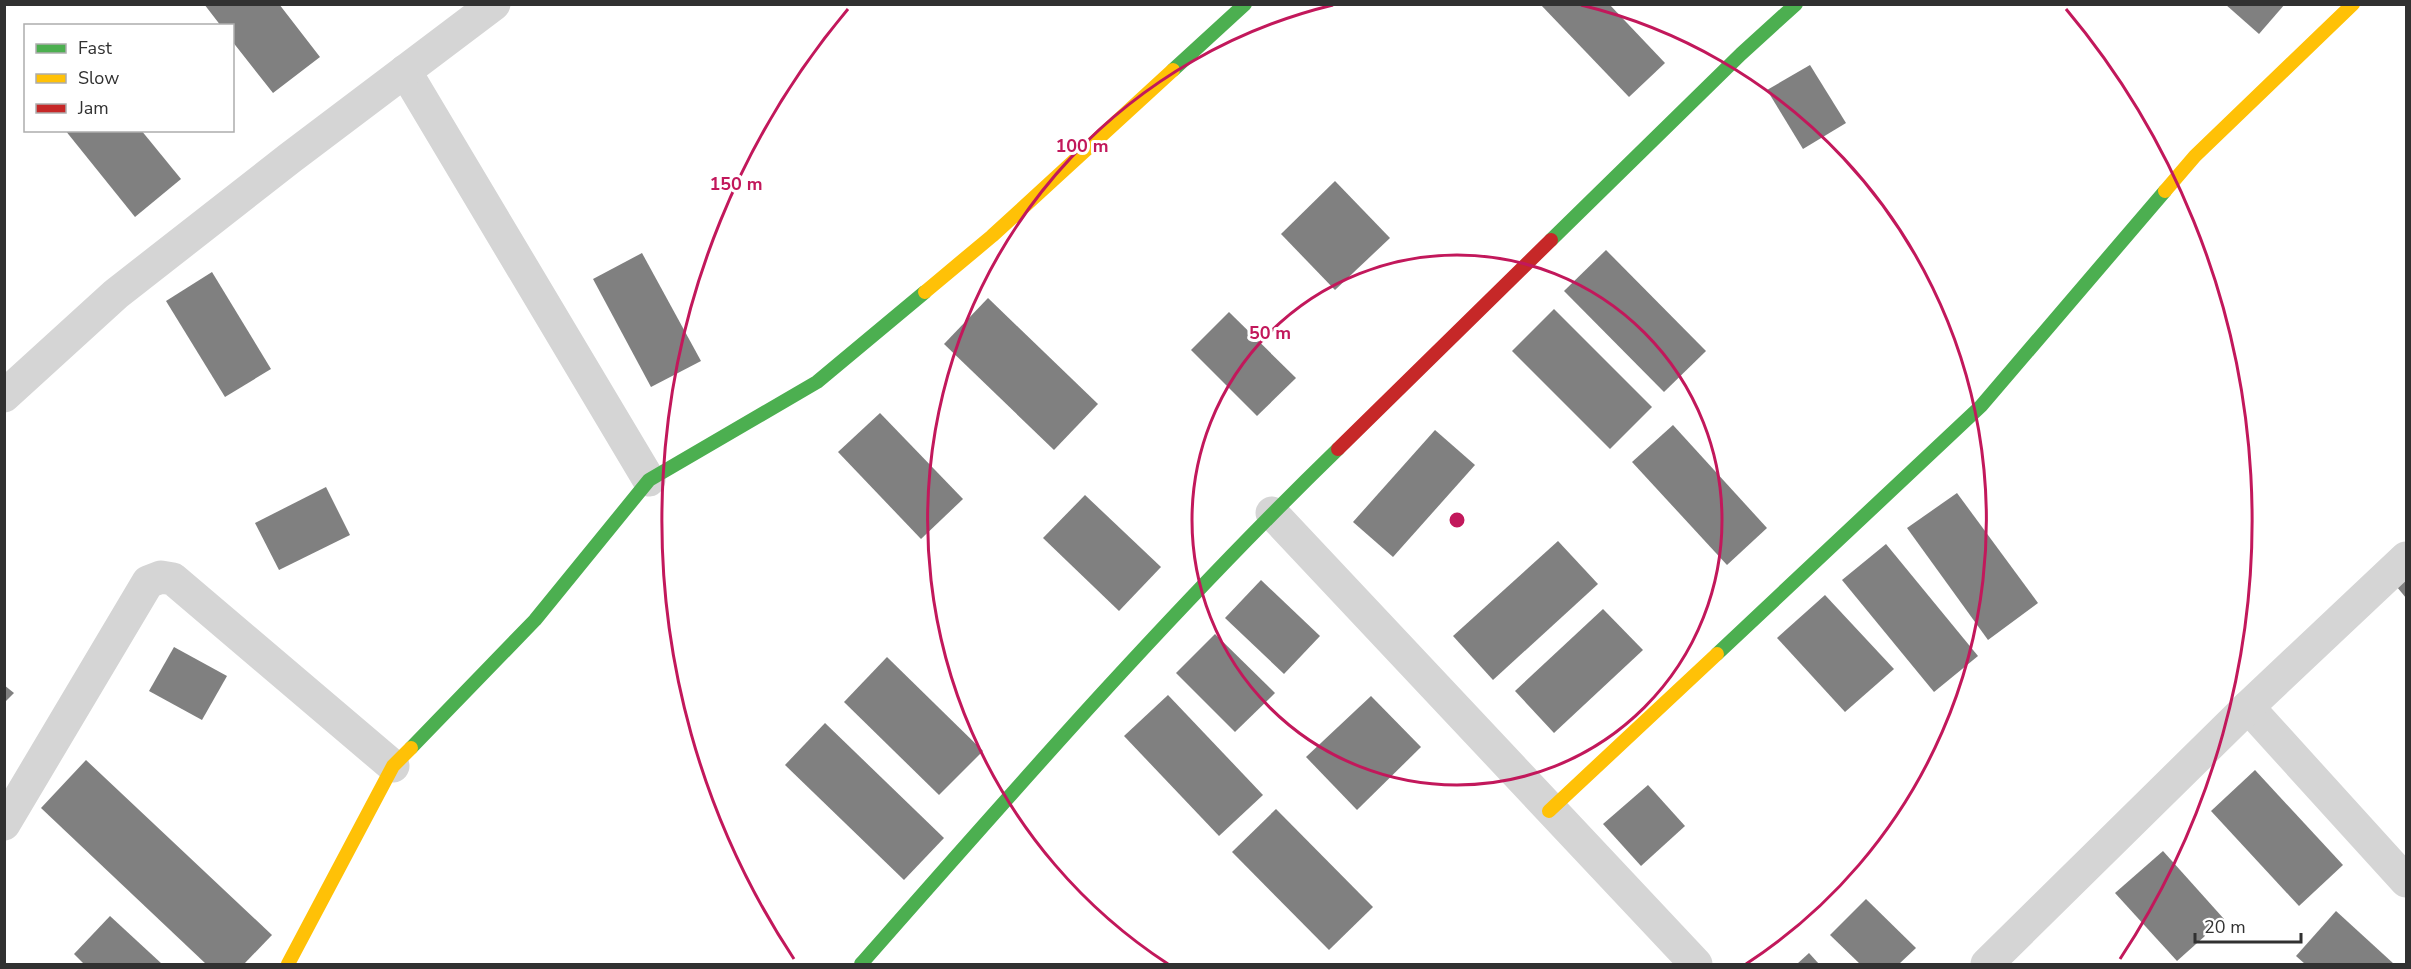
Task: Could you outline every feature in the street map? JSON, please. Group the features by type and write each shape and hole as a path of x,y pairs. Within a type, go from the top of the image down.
{"street":[{"path":"4,396 116,294 494,4"},
{"path":"288,964 393,766 535,620 649,480 817,382 992,236 1245,4"},
{"path":"861,964 1069,728 1272,513 1741,54 1796,4"},
{"path":"1549,811 1981,406 2195,156 2353,4"},
{"path":"405,71 649,480"},
{"path":"1272,513 1549,811 1696,964"},
{"path":"1987,964 2248,707 2406,558"},
{"path":"4,824 148,582 161,577 173,579 393,766"},
{"path":"2248,707 2406,881"}],"building":[{"path":"204,4 279,4 320,57 273,93 234,44 234,24 219,24"},
{"path":"1540,4 1609,4 1665,63 1629,97"},
{"path":"2225,4 2285,4 2259,34"},
{"path":"1810,65 1846,123 1803,149 1767,90"},
{"path":"67,132 143,132 181,179 135,217"},
{"path":"1335,181 1390,238 1335,290 1281,234"},
{"path":"1606,250 1706,351 1664,392 1564,291"},
{"path":"642,253 701,361 651,387 593,279"},
{"path":"212,272 271,369 225,397 166,301"},
{"path":"988,298 1098,404 1054,450 944,344"},
{"path":"1554,309 1652,407 1610,449 1512,351"},
{"path":"1229,312 1296,378 1257,416 1191,350"},
{"path":"880,413 963,499 921,539 838,452"},
{"path":"1673,425 1767,528 1727,565 1632,462"},
{"path":"1435,430 1475,465 1393,557 1353,522"},
{"path":"326,487 350,535 279,570 255,523"},
{"path":"1957,493 2038,603 1988,640 1907,528"},
{"path":"1085,495 1161,567 1119,611 1043,538"},
{"path":"1558,541 1598,584 1493,680 1453,636"},
{"path":"1886,544 1978,656 1934,692 1842,580"},
{"path":"1261,580 1320,636 1284,674 1225,618"},
{"path":"2406,580 2406,598 2397,587"},
{"path":"1825,595 1894,669 1845,712 1777,638"},
{"path":"1603,609 1643,650 1554,733 1515,691"},
{"path":"1215,634 1275,693 1235,732 1176,673"},
{"path":"174,647 227,676 202,720 149,691"},
{"path":"887,657 983,751 939,795 844,702"},
{"path":"4,685 14,693 4,703"},
{"path":"1168,695 1263,795 1219,836 1124,736"},
{"path":"1371,696 1421,747 1357,810 1306,757"},
{"path":"825,723 944,838 904,880 785,765"},
{"path":"86,760 272,935 244,964 206,964 41,808"},
{"path":"2255,770 2343,865 2299,906 2211,811"},
{"path":"1648,785 1685,826 1641,866 1603,824"},
{"path":"1276,809 1373,907 1329,950 1232,852"},
{"path":"2163,851 2224,919 2177,961 2115,893"},
{"path":"1866,899 1916,948 1899,964 1860,964 1830,935"},
{"path":"2336,911 2394,964 2305,964 2296,956"},
{"path":"110,916 162,964 84,964 74,954"},
{"path":"1809,953 1819,964 1797,964"}],"traffic: fast":[{"path":"1173,70 1245,4"},
{"path":"1551,240 1741,54 1796,4"},
{"path":"1717,654 1981,406 2165,191"},
{"path":"411,748 535,620 649,480 817,382 925,292"},
{"path":"861,964 1154,637 1214,573 1338,449"}],"traffic: slow":[{"path":"2165,191 2195,156 2353,4"},
{"path":"925,292 992,236 1173,70"},
{"path":"1549,811 1717,654"},
{"path":"288,964 393,766 411,748"}],"traffic: jam":[{"path":"1338,449 1551,240"}]}
